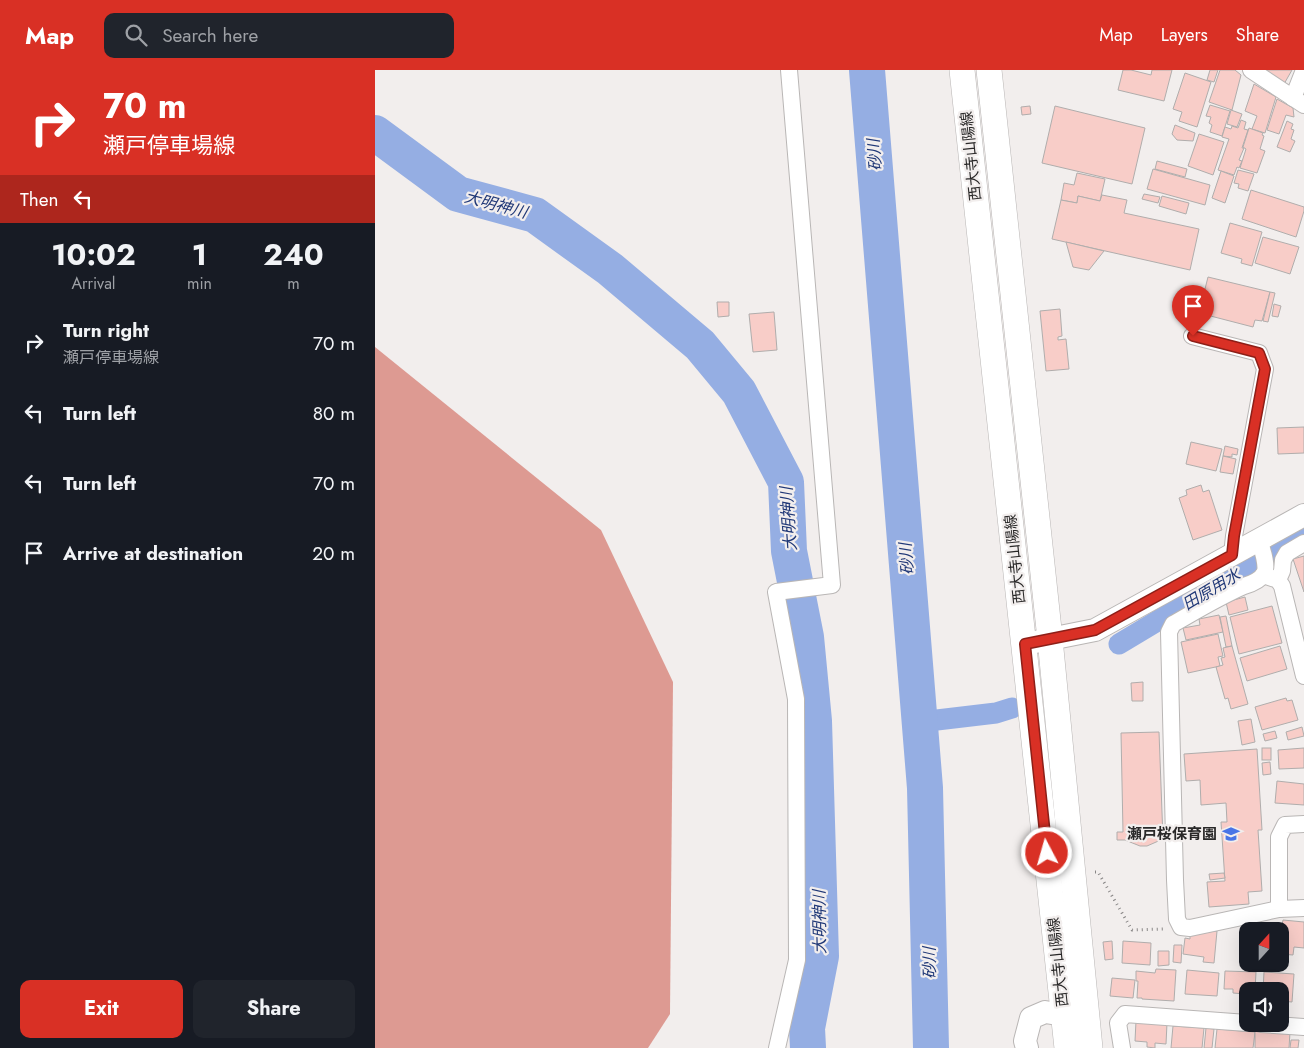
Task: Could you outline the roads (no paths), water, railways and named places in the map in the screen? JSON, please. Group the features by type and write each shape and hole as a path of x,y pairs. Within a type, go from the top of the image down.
{"main road":[{"name":"西大寺山陽線","path":"962,70 1067,1048"},
{"name":"西大寺山陽線","path":"989,70 1050,639 1090,1048"},
{"path":"1025,644 1095,630 1232,555 1261,545 1304,515"},
{"path":"1027,1048 1025,1041 1031,1018 1045,1012 1064,1015"}],"street":[{"path":"777,1048 797,960 796,699 776,592 832,585 789,70"},
{"path":"1251,70 1298,102 1304,70"},
{"path":"1193,336 1259,353 1265,369 1232,555"},
{"path":"1304,543 1287,554 1283,560 1282,571 1225,594 1173,624 1169,632 1177,919 1181,926 1190,928 1279,909 1304,908"},
{"path":"1261,545 1269,575 1283,586 1304,676"},
{"path":"1279,909 1279,837 1285,825 1304,824"},
{"path":"1122,1048 1118,1023 1125,1014 1239,1022"},
{"path":"1289,1026 1304,1027"}],"waterway":[{"name":"砂川","path":"867,70 925,788 931,1048"},
{"name":"大明神川","path":"375,133 458,194 535,215 610,269 700,345 739,392 786,482 789,551 806,637 814,721 821,956 807,1028 808,1048"},
{"name":"田原用水","path":"1119,644 1304,533"},
{"name":"田原用水","path":"920,722 996,713 1012,708"}],"place":[{"name":"瀬戸桜保育園","path":"1231,834"}]}
